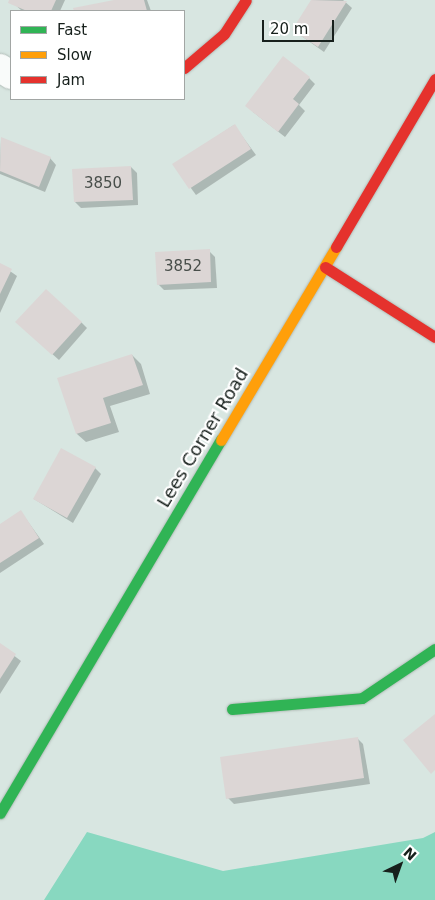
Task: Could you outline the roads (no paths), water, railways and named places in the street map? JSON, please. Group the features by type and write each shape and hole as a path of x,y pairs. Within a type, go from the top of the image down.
{"street":[{"path":"185,67 224,34 246,0"},
{"name":"Lees Corner Road","path":"0,814 7,786 325,267 435,80"},
{"path":"325,267 435,337"},
{"path":"232,709 362,698 435,649"}]}
